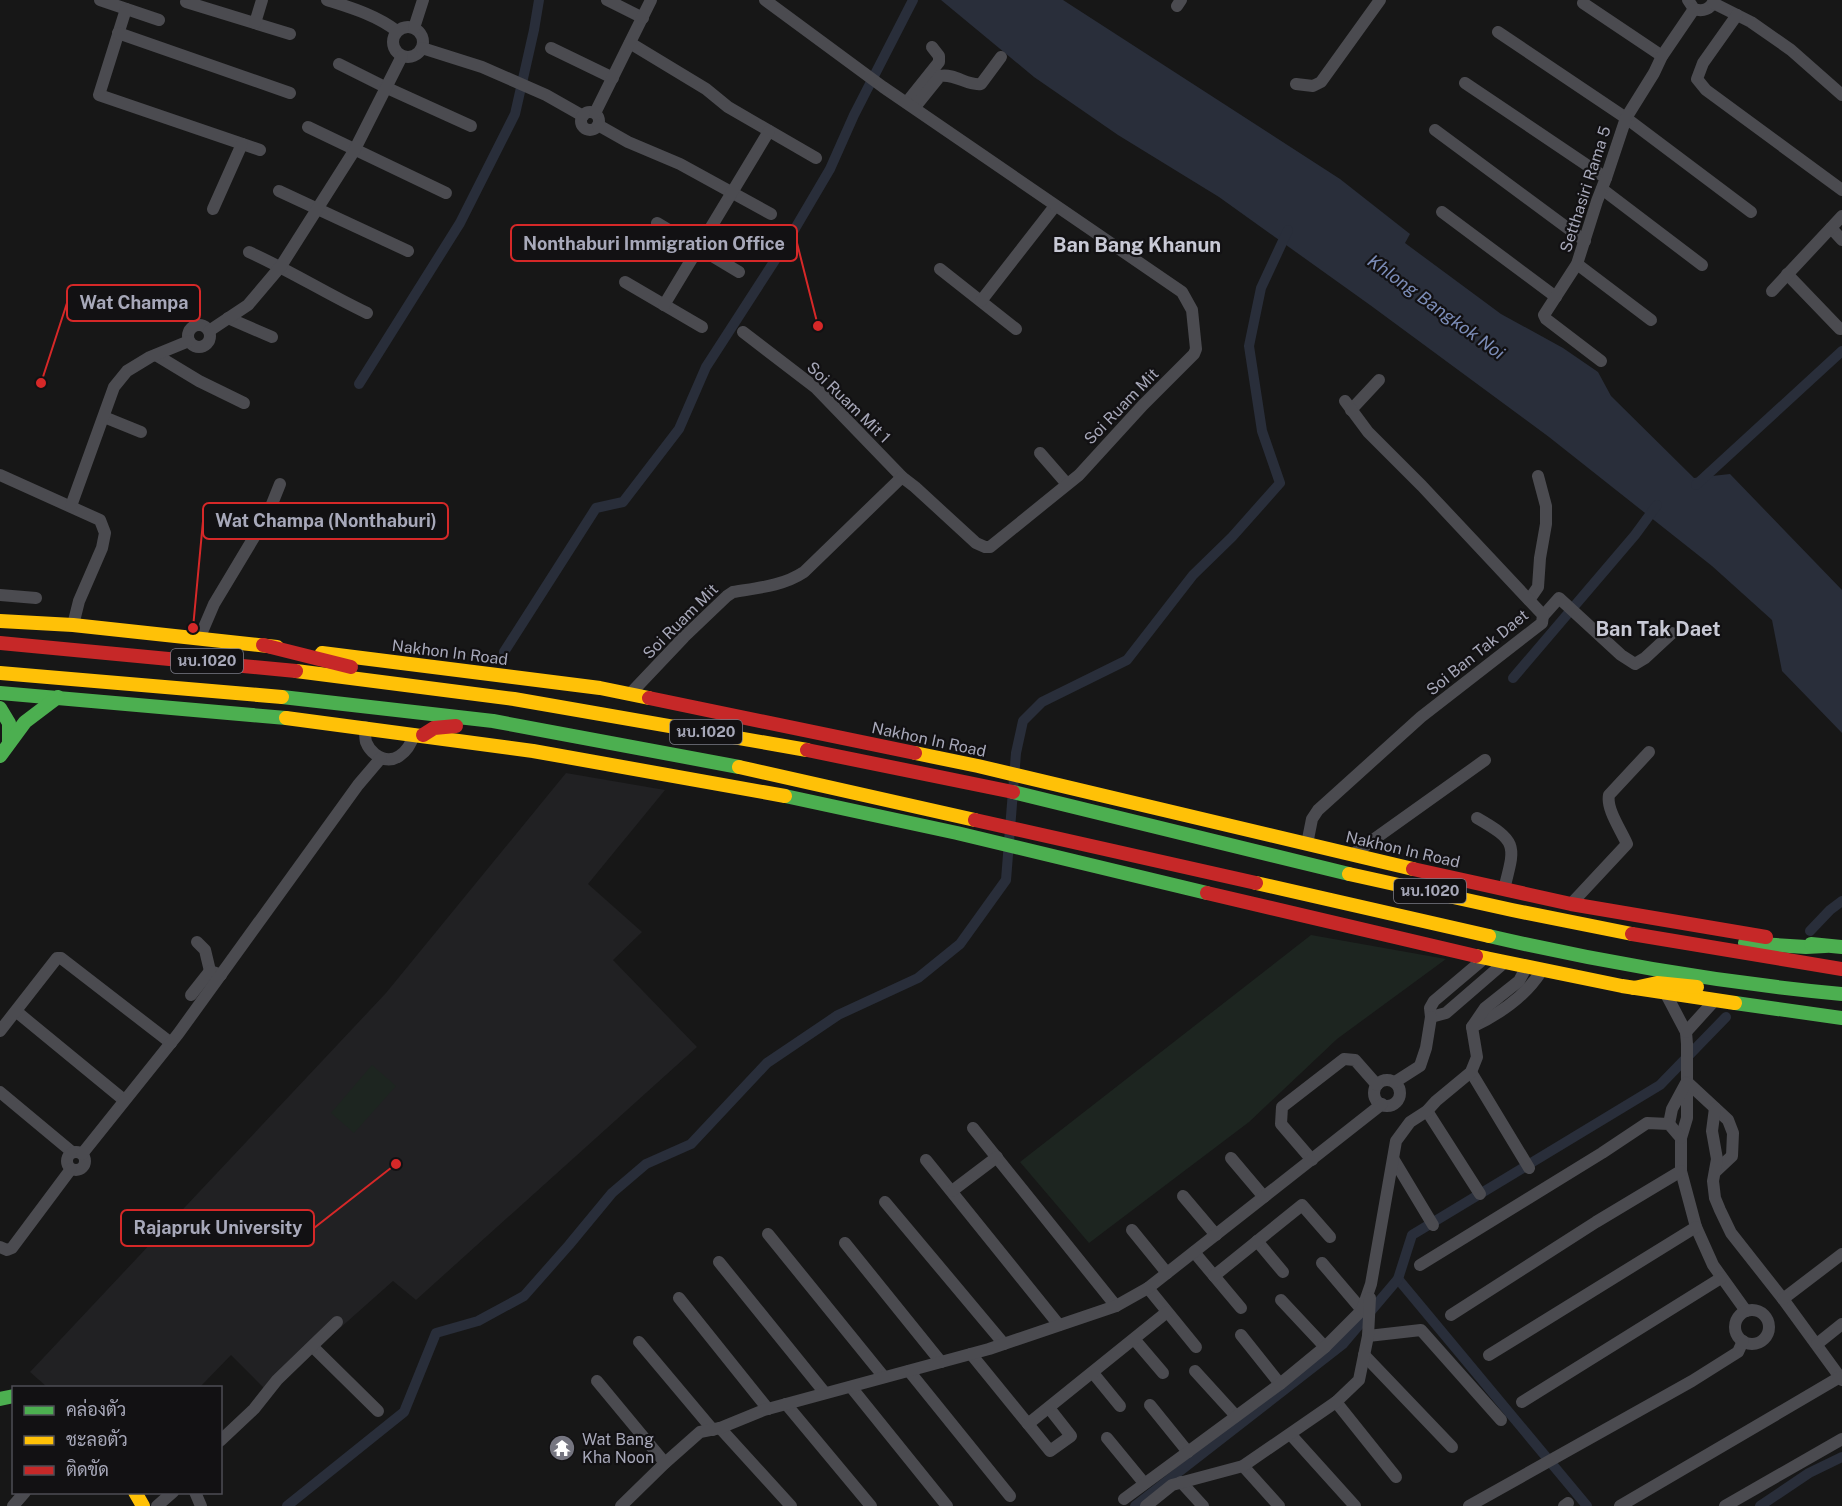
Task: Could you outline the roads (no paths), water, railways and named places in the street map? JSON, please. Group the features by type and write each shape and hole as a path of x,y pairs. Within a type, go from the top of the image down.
{"main road":[{"name":"Nakhon In Road","path":"0,621 73,625 263,645 600,688 1000,771 1352,855 1571,904 1720,931 1842,947"},
{"name":"Nakhon In Road","path":"0,643 260,666 510,698 636,719 997,789 1315,866 1564,922 1691,946 1842,969"},
{"path":"263,645 414,686"},
{"name":"นบ.1020","path":"0,673 264,695 494,721 765,772 1550,950 1768,987 1842,994"},
{"path":"0,693 228,712 419,734 645,771 814,803 1019,846 1276,909 1542,970 1666,994 1842,1018"},
{"path":"0,756 9,741 32,714 58,697"},
{"path":"0,708 5,712 10,727 9,741"},
{"path":"419,734 435,726 484,726 494,721"},
{"path":"1691,946 1735,943 1825,946"},
{"path":"1634,988 1651,982 1739,991 1768,987"}],"street":[{"path":"100,0 159,20"},
{"path":"255,23 262,0"},
{"path":"327,0 370,14 384,21 397,32"},
{"path":"414,28 423,0"},
{"path":"607,0 643,18"},
{"path":"592,118 651,0"},
{"name":"Soi Ruam Mit","path":"630,694 727,596 733,592 775,585 804,572 902,477 976,543 985,547 995,544 1079,475 1143,405 1194,354 1196,349 1192,310 1182,292 951,135 765,0"},
{"path":"1296,84 1313,86 1321,82 1380,0"},
{"path":"1714,1 1751,22 1791,50 1842,95"},
{"name":"Setthasiri Rama 5","path":"1601,361 1546,319 1544,315 1578,264 1626,118 1654,74 1691,4 1707,9 1714,1"},
{"path":"186,2 290,34"},
{"path":"1583,3 1662,56"},
{"path":"120,5 118,33 99,95 260,150"},
{"path":"1737,15 1703,63 1697,79 1706,90 1842,190"},
{"path":"402,28 414,28 422,37 422,48 413,56 402,56 393,48 394,36 397,32 402,28"},
{"path":"1498,32 1626,118 1751,212"},
{"path":"118,33 290,93"},
{"path":"630,43 728,106 816,158"},
{"path":"911,105 939,62 939,56 932,47"},
{"path":"422,48 482,67 543,94 592,118 628,142 680,164 771,214"},
{"path":"551,48 613,78"},
{"path":"71,506 114,387 127,371 156,354 189,341 188,333 194,326 202,325 209,331 248,305 281,266 318,209 354,150 402,56"},
{"path":"911,105 940,76 945,75 972,84 981,84 1001,57"},
{"path":"339,64 471,126"},
{"path":"1465,83 1604,184 1702,265"},
{"path":"308,128 446,193"},
{"path":"1434,130 1585,241"},
{"path":"664,305 769,131"},
{"path":"213,209 242,144"},
{"path":"279,191 408,251"},
{"path":"981,301 1055,206"},
{"path":"1442,212 1556,297"},
{"path":"1772,291 1842,216"},
{"path":"657,223 739,272"},
{"path":"1831,228 1842,240"},
{"path":"249,252 281,266 326,294 367,313"},
{"path":"1578,264 1651,320"},
{"path":"940,268 1016,329"},
{"path":"1787,274 1840,329"},
{"path":"625,282 702,327"},
{"path":"228,318 273,338"},
{"name":"Soi Ruam Mit 1","path":"743,332 816,388 902,477"},
{"path":"156,354 200,381 244,403"},
{"name":"Soi Ban Tak Daet","path":"1307,844 1312,819 1318,810 1421,717 1542,623 1543,616 1529,600 1368,432 1348,406 1379,380"},
{"path":"104,417 141,432"},
{"path":"1040,453 1067,484"},
{"path":"0,475 100,520 105,533 102,548 79,601 73,625"},
{"path":"1529,600 1538,587 1539,558 1546,524 1546,506 1538,476"},
{"path":"199,639 214,604 268,514 280,484"},
{"path":"0,595 36,598"},
{"path":"1543,616 1559,598 1621,655 1635,664 1645,658 1672,633"},
{"path":"365,728 368,746 381,758 391,760 398,758 409,748 419,734"},
{"path":"1571,904 1627,844 1609,807 1609,795 1649,752"},
{"path":"77,1153 171,1043 215,973 381,758"},
{"path":"1352,855 1485,760"},
{"path":"1477,818 1505,837 1512,847 1512,860 1504,890"},
{"path":"197,942 205,950 215,973"},
{"path":"0,1031 17,1012 57,957 171,1043"},
{"path":"1395,1082 1420,1066 1426,1048 1431,1017 1430,1008 1434,1001 1486,957"},
{"path":"1431,1017 1446,1013 1505,962"},
{"path":"1146,1506 1172,1485 1243,1466 1336,1402 1359,1380 1368,1336 1371,1284 1396,1141 1410,1122 1427,1111 1471,1072 1478,1057 1472,1027 1485,1008 1519,981 1527,966"},
{"path":"1472,1027 1496,1016 1533,985 1542,970"},
{"path":"191,995 215,973"},
{"path":"1666,994 1686,1032 1687,1118 1681,1138 1682,1171 1696,1227 1713,1265 1746,1311"},
{"path":"1686,1032 1715,1000"},
{"path":"17,1012 124,1100"},
{"path":"1312,1160 1281,1124 1282,1107 1344,1059 1355,1060 1377,1085"},
{"path":"1471,1072 1529,1168"},
{"path":"1388,1080 1395,1082 1399,1089 1397,1101 1390,1105 1382,1104 1375,1096 1377,1085 1388,1080"},
{"path":"1687,1082 1728,1120 1731,1126 1732,1156 1716,1171"},
{"path":"1669,1124 1672,1109 1687,1082"},
{"path":"0,1092 85,1159 83,1167 71,1169 12,1248 7,1250 0,1246"},
{"path":"621,1506 665,1462 700,1432 716,1429 768,1409 971,1354 1116,1306 1148,1288 1382,1104"},
{"path":"1620,1506 1841,1378 1731,1233 1715,1198 1713,1181 1717,1159 1712,1131 1715,1108"},
{"path":"1427,1111 1480,1194"},
{"path":"1420,1264 1647,1123 1669,1124 1681,1138"},
{"path":"973,1128 1116,1306"},
{"path":"952,1191 997,1157"},
{"path":"1231,1158 1264,1197"},
{"path":"926,1160 1059,1325"},
{"path":"1394,1160 1433,1225"},
{"path":"1451,1315 1596,1222 1682,1171"},
{"path":"1183,1196 1216,1235"},
{"path":"885,1203 1004,1344"},
{"path":"1214,1276 1302,1205 1330,1237"},
{"path":"1489,1355 1696,1227"},
{"path":"1132,1230 1167,1273"},
{"path":"768,1234 884,1377"},
{"path":"1257,1241 1283,1272"},
{"path":"844,1243 941,1362"},
{"path":"1194,1252 1240,1308"},
{"path":"1783,1299 1842,1254"},
{"path":"719,1262 825,1394"},
{"path":"1322,1263 1362,1310"},
{"path":"1522,1402 1721,1278"},
{"path":"1124,1499 1280,1384 1325,1347 1362,1310 1371,1284"},
{"path":"1148,1288 1196,1347"},
{"path":"679,1299 768,1409"},
{"path":"1281,1300 1325,1347"},
{"path":"1746,1311 1761,1312 1769,1324 1765,1338 1750,1344 1743,1341 1737,1335 1735,1323 1739,1316 1746,1311"},
{"path":"1028,1424 1167,1312"},
{"path":"222,1439 337,1322"},
{"path":"1817,1344 1842,1324"},
{"path":"1368,1336 1421,1330 1501,1420"},
{"path":"1241,1335 1280,1384"},
{"path":"1134,1340 1163,1373"},
{"path":"1469,1506 1566,1453 1738,1352 1743,1341"},
{"path":"639,1342 716,1429 790,1506"},
{"path":"313,1347 378,1411"},
{"path":"971,1354 1050,1451 1071,1436 1048,1408"},
{"path":"1364,1355 1452,1447"},
{"path":"909,1371 1010,1496"},
{"path":"1195,1371 1236,1416"},
{"path":"1093,1372 1120,1406"},
{"path":"597,1381 665,1462"},
{"path":"851,1387 947,1506"},
{"path":"1336,1402 1396,1477"},
{"path":"786,1404 872,1506"},
{"path":"1150,1405 1188,1452"},
{"path":"1290,1435 1355,1506"},
{"path":"1107,1438 1144,1483"},
{"path":"1725,1506 1842,1439"},
{"path":"1243,1466 1279,1506"},
{"path":"1181,1482 1203,1506"},
{"path":"13,1506 23,1494"},
{"path":"157,1506 171,1494"}],"water":[{"name":"Khlong Bangkok Noi","path":"941,0 1063,0 1340,179 1410,234 1405,243 1501,314 1563,348 1598,372 1611,396 1694,478 1730,474 1842,590 1842,733 1782,671 1772,620 1712,566 1549,437 1370,305 1219,197 1118,135 1034,77"}],"waterway":[{"path":"359,384 460,223 515,114 539,0"},
{"path":"504,652 596,508 623,502 679,429 706,367 790,237 830,169 854,115 913,0"},
{"path":"287,1506 404,1412 436,1333 478,1321 524,1296 612,1193 646,1164 691,1144 767,1063 838,1015 918,978 960,944 1006,880 1016,753 1023,721 1042,702 1127,660 1193,575 1232,537 1280,483 1262,431 1249,346 1261,288 1288,230"},
{"path":"1696,485 1842,351"},
{"path":"1513,678 1635,535 1657,505"},
{"path":"1810,931 1842,901"},
{"path":"1135,1506 1343,1344 1398,1279 1412,1235 1660,1085 1726,1017"},
{"path":"1398,1279 1587,1506"},
{"path":"1760,1506 1809,1473 1842,1457"}],"place":[{"name":"Nonthaburi Immigration Office","path":"818,326"},
{"name":"Wat Champa","path":"41,383"},
{"name":"Wat Champa (Nonthaburi)","path":"193,628"},
{"name":"Rajapruk University","path":"396,1164"},
{"name":"Wat Bang Kha Noon","path":"562,1448"}],"district":[{"name":"Ban Bang Khanun","path":"1137,245"},
{"name":"Ban Tak Daet","path":"1658,629"}]}
